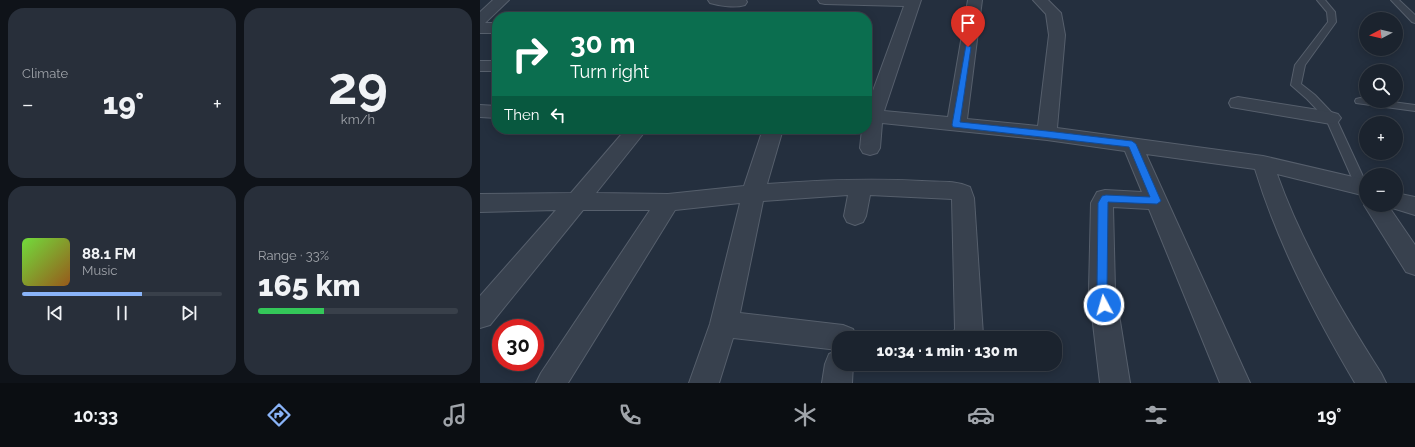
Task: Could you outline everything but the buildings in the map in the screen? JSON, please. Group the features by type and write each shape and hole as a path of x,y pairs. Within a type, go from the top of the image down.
{"street":[{"path":"492,26 481,20 502,0"},
{"path":"715,0 741,1"},
{"path":"956,125 975,0"},
{"path":"1040,0 1054,13 1057,35 1047,134"},
{"path":"732,12 741,1"},
{"path":"827,3 914,1 872,111"},
{"path":"480,66 492,66"},
{"path":"1238,103 1331,118"},
{"path":"480,111 492,112"},
{"path":"872,116 1132,144 1263,163 1359,191"},
{"path":"480,316 633,134"},
{"path":"704,383 724,324 753,193 771,134"},
{"path":"870,134 870,148"},
{"path":"1132,144 1235,383"},
{"path":"1263,163 1273,194 1293,237 1345,342 1371,383"},
{"path":"480,203 576,201 668,202 753,193 836,187 929,188 958,191 962,193 969,331"},
{"path":"855,216 860,187"},
{"path":"1115,383 1102,290 1102,203 1106,198 1157,201"},
{"path":"552,383 668,202"},
{"path":"1403,203 1415,206"},
{"path":"1380,212 1415,265"},
{"path":"724,324 832,342"},
{"path":"836,383 838,371"}],"lane":[{"path":"1321,0 1331,12 1332,22 1300,65 1296,85 1311,97 1331,118 1359,176"},
{"path":"1395,0 1415,20"},
{"path":"1403,107 1415,108"}],"route":[{"path":"968,47 956,125 1132,144 1157,201 1106,198 1102,203 1102,290 1104,305"}]}
